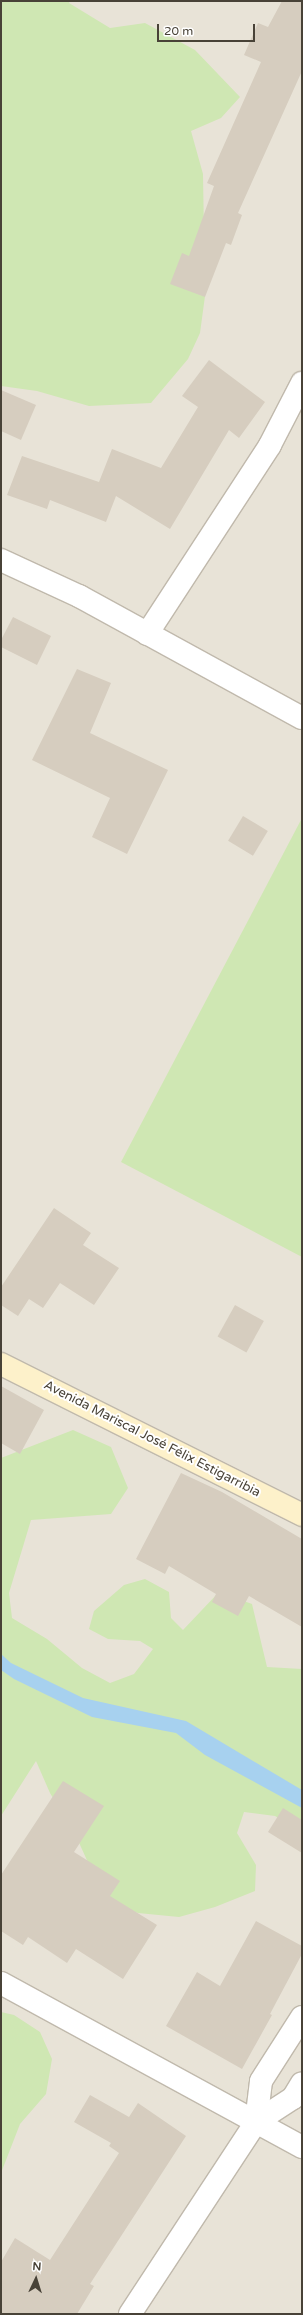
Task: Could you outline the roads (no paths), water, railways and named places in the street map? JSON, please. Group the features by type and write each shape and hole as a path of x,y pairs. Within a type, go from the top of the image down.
{"main road":[{"name":"Avenida Mariscal José Félix Estigarribia","path":"1,1364 302,1514"}],"street":[{"path":"147,634 270,445 302,383"},
{"path":"1,560 79,596 302,718"},
{"path":"1,1983 302,2147"},
{"path":"256,2122 261,2081 302,2017"},
{"path":"130,2314 256,2122 293,2098 302,2083"}],"water":[{"path":"1,1654 11,1663 83,1698 186,1721 302,1790 302,1808 205,1755 176,1733 92,1717 14,1679 1,1670"}]}
